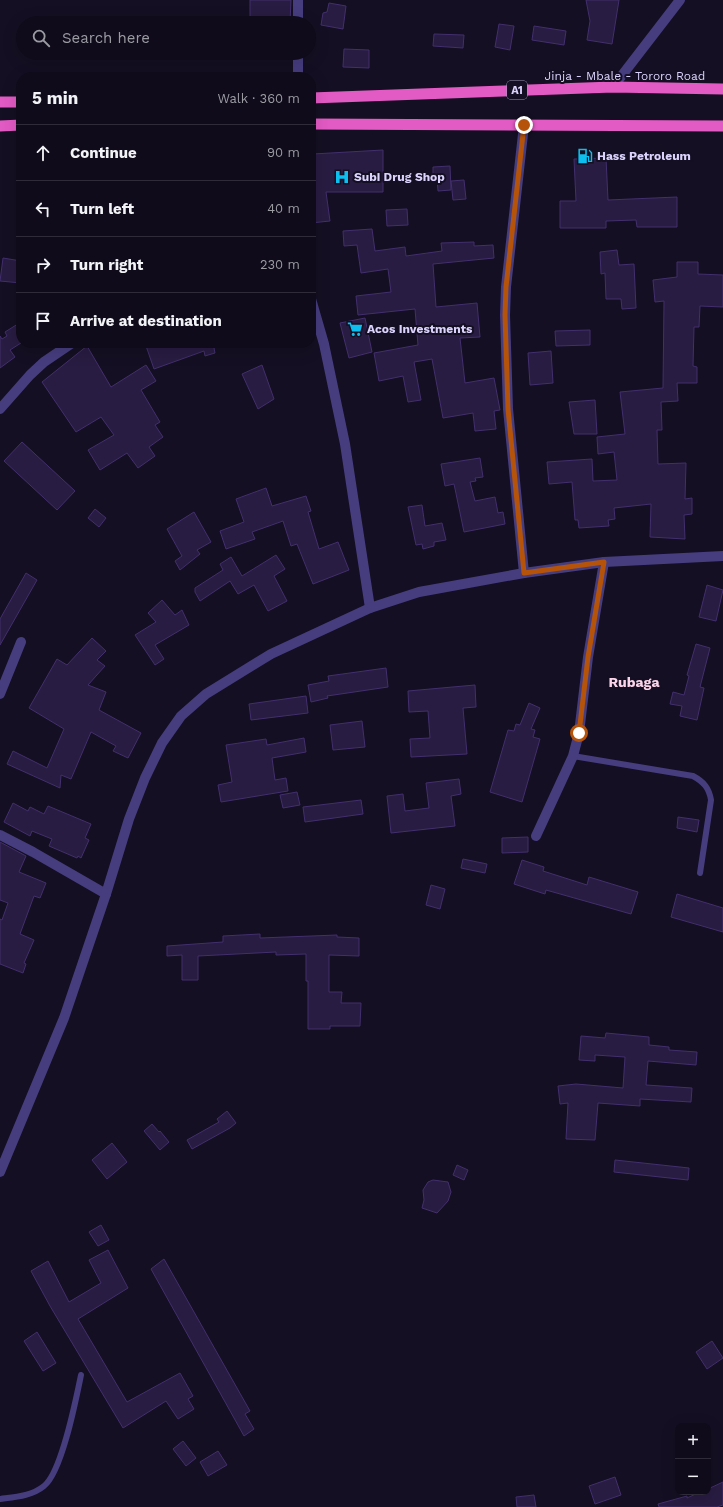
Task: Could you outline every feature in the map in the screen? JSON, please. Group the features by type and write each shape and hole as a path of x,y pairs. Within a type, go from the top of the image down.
{"highway":[{"name":"Jinja - Mbale - Tororo Road","path":"316,98 613,87 723,89"},
{"path":"0,102 16,102"},
{"path":"316,124 723,126"},
{"path":"0,126 16,125"}],"street":[{"path":"298,0 298,16"},
{"path":"613,87 680,0"},
{"path":"298,60 298,72"},
{"path":"524,125 506,287 505,315 508,409 524,573"},
{"path":"316,316 324,344 345,444 370,608"},
{"path":"0,409 44,362 65,348"},
{"path":"0,1172 64,1018 106,894 129,819 145,778 162,743 181,716 206,694 271,654 370,608 419,592 524,573 604,562 723,556"},
{"path":"536,836 573,756 579,733 588,657 604,562"},
{"path":"0,694 21,642"},
{"path":"0,835 106,894"}],"lane":[{"path":"573,756 693,776 702,781 709,789 711,800 700,873"},
{"path":"0,1499 36,1492 46,1486 52,1475 71,1425 81,1375"}],"building":[{"path":"250,0 291,0 290,16 250,16"},
{"path":"586,0 619,0 612,44 587,40 590,21"},
{"path":"329,3 346,6 343,29 321,25 323,13 327,12"},
{"path":"499,24 514,26 510,50 495,47"},
{"path":"534,26 566,31 564,45 532,40"},
{"path":"434,34 464,35 463,48 433,46"},
{"path":"344,49 369,50 369,68 343,67"},
{"path":"383,150 383,192 326,192 330,221 316,222 316,154"},
{"path":"606,158 608,200 677,197 677,227 637,227 636,220 606,221 606,228 560,228 560,201 576,201 574,159"},
{"path":"450,166 451,190 438,191 437,178 433,178 433,167"},
{"path":"464,180 466,199 453,200 451,181"},
{"path":"407,209 408,225 387,226 386,210"},
{"path":"372,229 375,251 405,247 406,256 442,251 441,243 474,242 474,246 493,245 494,258 433,264 436,307 477,303 480,337 460,338 465,383 494,378 500,410 494,411 496,429 475,431 473,413 443,418 432,359 414,362 421,400 408,402 403,376 379,381 374,353 418,345 415,309 358,315 356,296 391,292 388,269 361,273 357,245 344,246 343,231"},
{"path":"617,250 619,265 634,264 636,308 622,309 621,299 606,299 605,273 601,274 600,252"},
{"path":"3,258 16,260 16,283 0,281"},
{"path":"677,262 698,262 698,274 723,275 723,307 700,306 699,327 694,327 693,366 697,367 697,383 677,383 678,401 661,402 662,430 657,430 658,464 686,463 685,499 692,498 692,514 684,515 685,539 650,537 651,504 614,508 615,519 608,520 609,526 579,528 578,520 575,520 572,482 549,484 547,462 592,459 593,481 617,480 614,452 598,454 597,437 625,434 620,392 663,388 664,301 655,302 653,280 677,277"},
{"path":"365,318 372,352 349,358 340,323"},
{"path":"16,325 16,346 10,350 15,357 0,368 0,336 2,339 7,336 5,332"},
{"path":"590,330 590,345 556,346 555,331"},
{"path":"84,348 88,348 111,387 146,365 156,381 141,390 160,422 155,425 163,437 149,447 155,456 138,468 127,453 100,470 88,450 114,435 101,417 76,432 42,382"},
{"path":"147,348 214,348 215,353 205,356 204,351 154,369"},
{"path":"551,351 553,383 530,385 528,353"},
{"path":"262,365 274,399 258,409 242,374"},
{"path":"595,400 597,434 574,434 569,402"},
{"path":"22,442 75,491 57,510 4,461"},
{"path":"480,458 483,477 475,478 476,481 470,482 475,501 495,497 498,513 503,512 505,524 464,532 454,484 445,486 441,464"},
{"path":"266,488 272,506 306,496 311,511 308,512 319,549 338,542 349,570 313,584 297,544 291,546 283,521 252,532 255,539 226,549 220,531 244,522 236,499"},
{"path":"422,505 425,526 442,523 446,540 434,542 434,546 423,549 422,544 416,545 408,507"},
{"path":"95,509 106,518 99,527 88,518"},
{"path":"194,512 211,542 197,550 200,554 180,570 175,561 182,556 167,529"},
{"path":"276,555 285,569 274,576 287,601 268,611 254,585 238,594 230,581 200,601 195,592 195,588 223,570 220,564 231,557 242,576"},
{"path":"26,573 37,580 0,645 0,619"},
{"path":"707,585 723,590 716,621 699,617"},
{"path":"162,600 175,615 182,610 189,625 155,645 164,659 155,665 135,635 156,622 148,613"},
{"path":"92,638 106,651 97,660 105,666 88,685 106,692 99,710 141,733 128,758 113,751 116,746 91,732 71,779 61,775 60,788 7,764 13,751 47,768 64,729 29,708 57,659 67,665"},
{"path":"696,644 710,648 700,687 704,688 697,720 680,716 682,706 670,704 673,692 684,695 689,676 687,675"},
{"path":"386,668 388,687 327,696 328,698 311,702 308,685 329,681 328,676"},
{"path":"475,685 476,707 463,708 467,754 411,757 410,739 430,738 428,711 409,712 408,691"},
{"path":"306,696 308,713 251,720 249,704"},
{"path":"529,703 540,708 531,729 535,730 533,737 540,739 522,802 490,792 508,730 514,731 516,724 520,725"},
{"path":"362,721 365,747 333,750 330,725"},
{"path":"304,738 306,752 272,758 275,780 286,778 288,791 221,802 218,785 232,782 226,745 266,739 267,745"},
{"path":"459,779 461,794 451,796 455,826 391,833 387,796 403,794 405,811 429,808 426,783"},
{"path":"297,792 300,805 283,808 280,795"},
{"path":"361,800 363,814 305,822 303,807"},
{"path":"13,803 28,811 30,807 44,814 48,806 91,824 85,838 89,840 81,858 78,856 77,858 49,846 52,839 32,831 30,836 4,822"},
{"path":"678,817 699,820 697,832 677,828"},
{"path":"528,837 528,852 502,853 502,838"},
{"path":"0,842 26,856 19,872 46,883 40,898 34,896 20,934 34,940 24,963 26,964 23,973 0,964 0,919 2,920 8,903 0,900"},
{"path":"463,859 487,864 485,873 461,868"},
{"path":"522,860 544,867 543,871 587,885 589,877 638,892 631,914 546,890 545,894 514,884"},
{"path":"431,885 445,889 440,909 426,905"},
{"path":"677,894 723,908 723,932 671,917"},
{"path":"260,934 260,938 337,935 337,937 359,938 359,956 329,955 329,992 342,992 341,1003 361,1003 360,1026 330,1026 330,1029 308,1029 308,981 306,981 306,954 276,955 276,952 198,956 198,980 182,980 182,955 167,956 167,946 223,942 223,936"},
{"path":"606,1033 649,1037 649,1045 669,1047 669,1050 697,1052 696,1065 648,1061 646,1085 692,1088 691,1102 640,1099 640,1106 598,1103 595,1140 566,1139 568,1103 560,1104 558,1086 576,1084 623,1088 625,1057 595,1055 595,1061 579,1060 581,1036 605,1038"},
{"path":"227,1111 236,1123 230,1128 192,1149 187,1140 219,1122 217,1119"},
{"path":"152,1124 169,1142 160,1150 144,1131"},
{"path":"112,1143 127,1162 107,1179 92,1160"},
{"path":"615,1160 689,1168 688,1180 614,1172"},
{"path":"457,1165 468,1170 464,1180 453,1175"},
{"path":"433,1180 448,1182 451,1192 448,1201 437,1213 422,1208 424,1200 423,1190 428,1182"},
{"path":"101,1225 109,1240 98,1246 89,1232"},
{"path":"108,1250 128,1288 78,1319 127,1402 180,1373 193,1396 188,1399 194,1409 178,1419 166,1401 123,1428 50,1306 31,1271 48,1261 69,1302 101,1283 89,1260"},
{"path":"164,1259 250,1411 245,1414 254,1429 244,1436 151,1269"},
{"path":"37,1332 56,1363 43,1371 24,1341"},
{"path":"712,1341 723,1358 707,1369 696,1352"},
{"path":"183,1441 196,1458 186,1466 173,1449"},
{"path":"218,1451 227,1465 208,1476 200,1462"},
{"path":"615,1477 621,1495 595,1504 589,1486"},
{"path":"723,1482 723,1505 717,1507 659,1507 658,1504 687,1496 687,1498 694,1495 711,1495 711,1488"},
{"path":"534,1495 536,1507 517,1507 516,1497"}],"place":[{"name":"Hass Petroleum","path":"585,156"},
{"name":"Subi Drug Shop","path":"342,177"},
{"name":"Acos Investments","path":"355,329"}],"district":[{"name":"Rubaga","path":"634,682"}],"route":[{"path":"524,125 506,287 505,315 508,409 524,573 604,562 588,657 579,733"}]}
